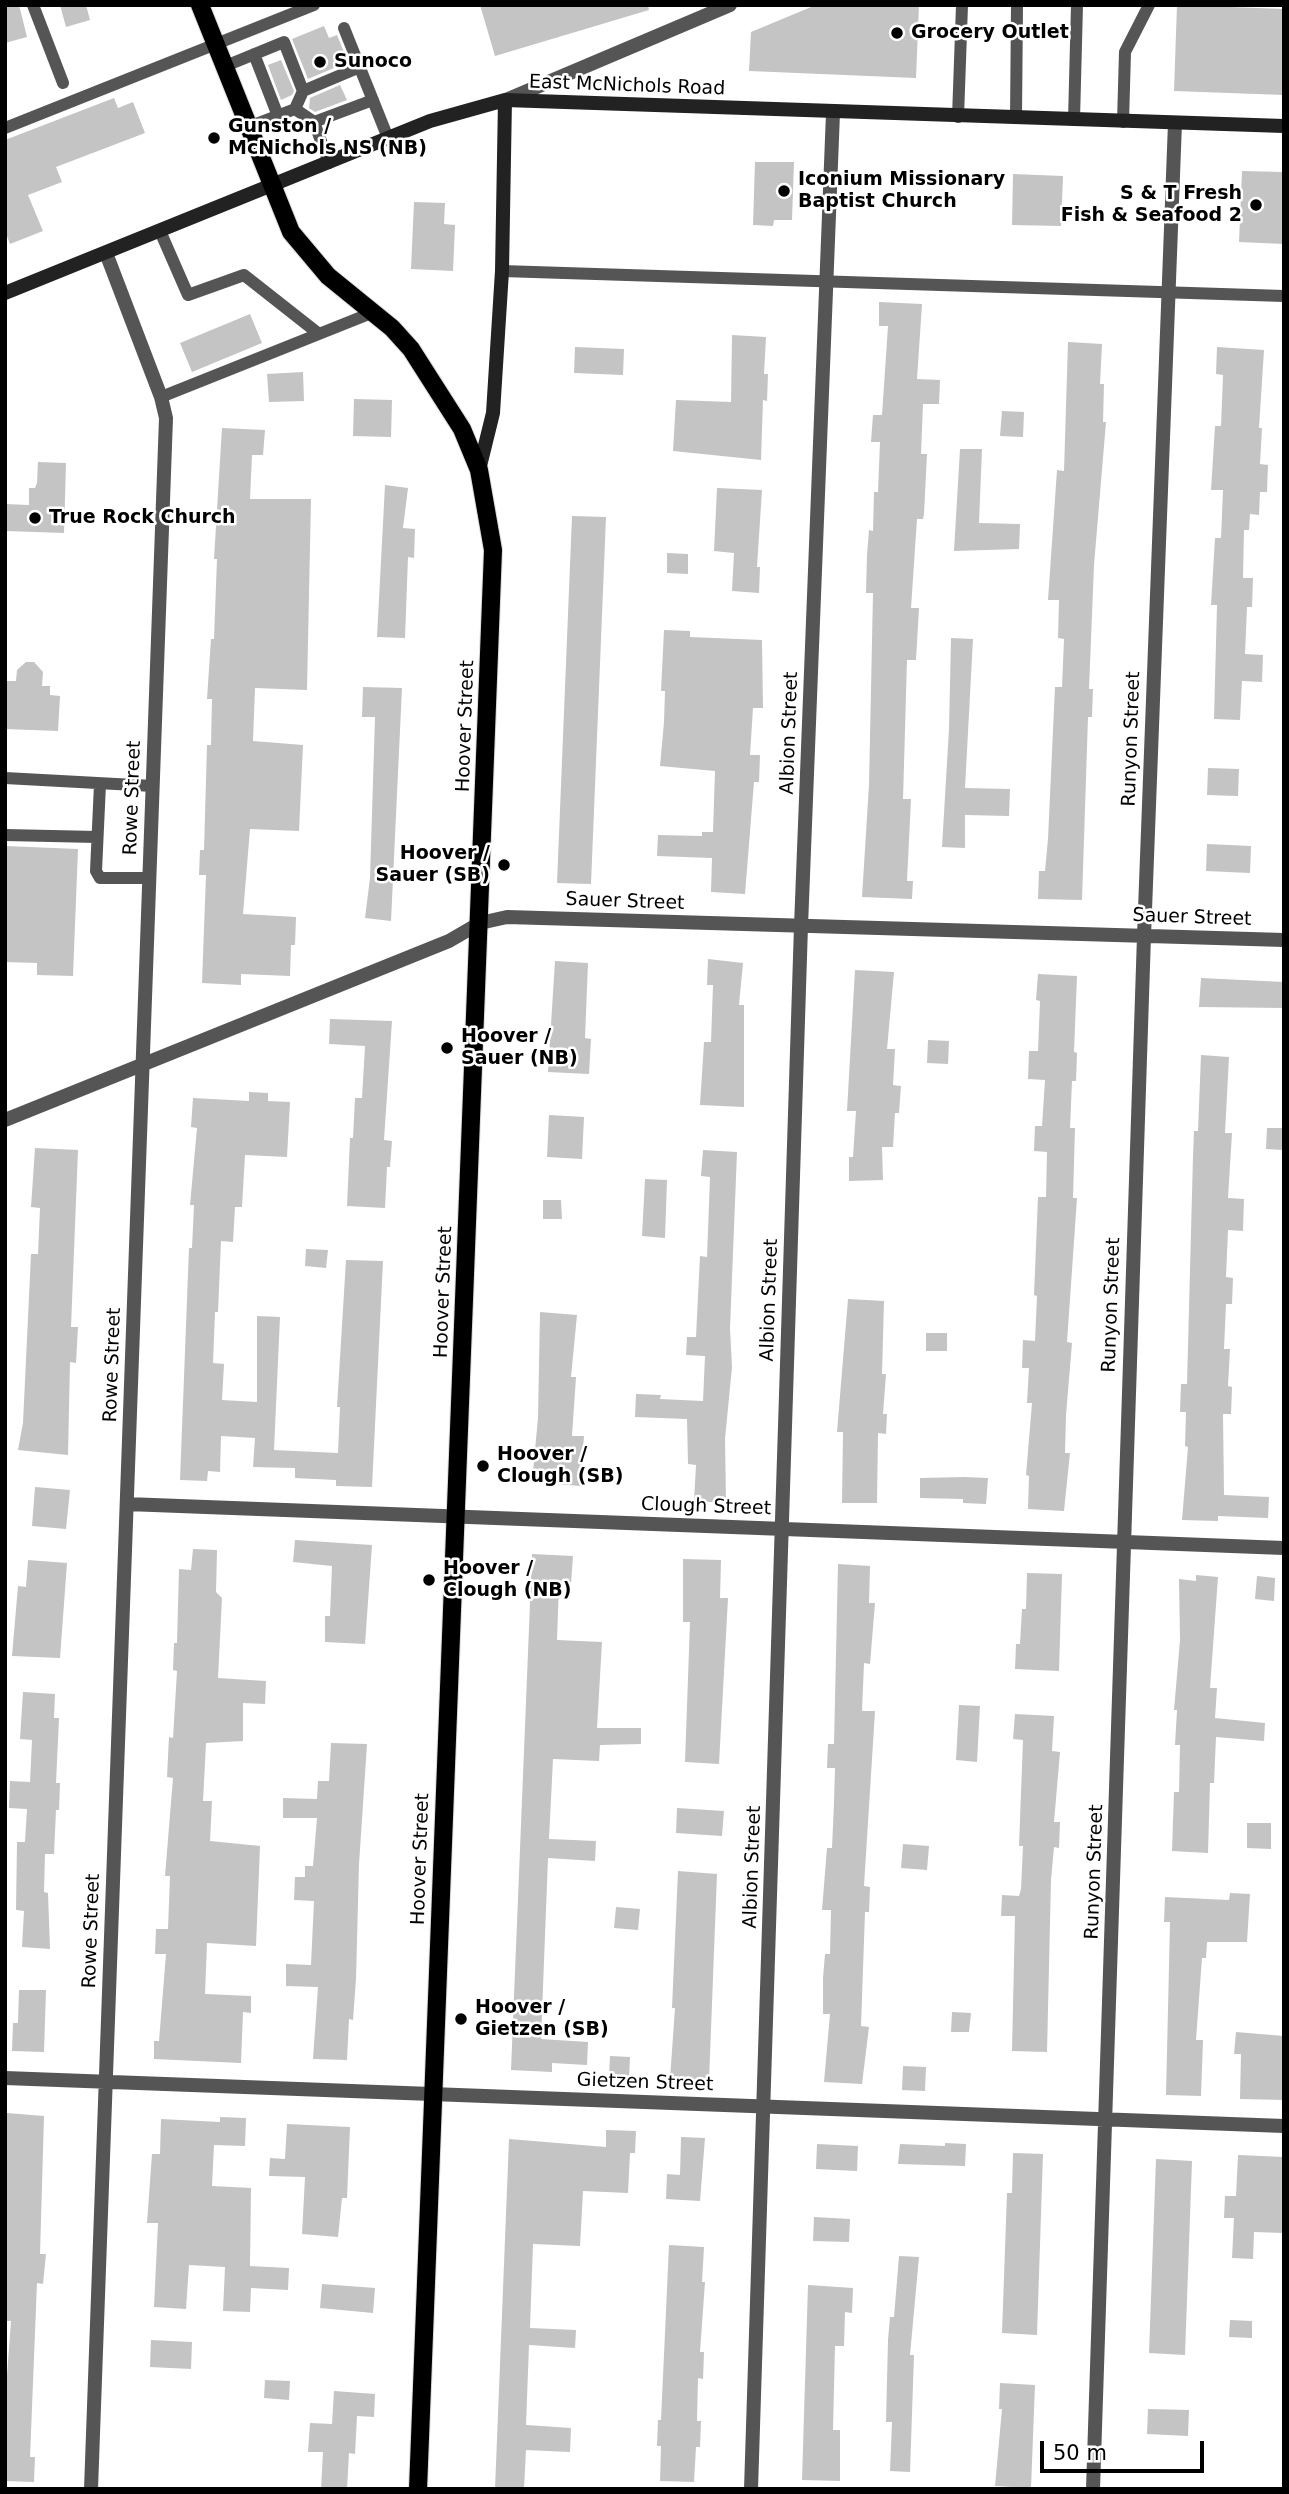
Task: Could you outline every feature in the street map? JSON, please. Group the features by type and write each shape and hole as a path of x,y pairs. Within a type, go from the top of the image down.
{"main road":[{"path":"200,5 291,232 303,250 328,276 392,328 428,371 462,429 479,470"},
{"name":"Hoover Street","path":"418,2489 493,550 479,470"}],"street":[{"path":"505,100 730,5"},
{"name":"East McNichols Road","path":"5,293 430,121 505,100 1284,126"},
{"name":"Hoover Street","path":"479,470 493,413 502,271 505,100"},
{"name":"Albion Street","path":"751,2489 802,926 833,113"},
{"name":"Runyon Street","path":"1093,2489 1144,936 1175,123"},
{"name":"Rowe Street","path":"91,2489 166,418 161,397 106,253"},
{"name":"Sauer Street","path":"5,1119 449,941 480,923 507,917 1284,940"},
{"name":"Clough Street","path":"127,1504 1284,1548"},
{"name":"Gietzen Street","path":"5,2078 1284,2126"}],"lane":[{"path":"33,5 63,83"},
{"path":"5,128 314,5"},
{"path":"958,117 962,5"},
{"path":"1016,118 1017,5"},
{"path":"1074,120 1077,5"},
{"path":"1123,122 1125,52 1149,5"},
{"path":"344,28 388,138"},
{"path":"223,67 284,42 303,91"},
{"path":"254,54 278,116"},
{"path":"248,127 295,109 303,91 360,67"},
{"path":"314,122 373,100"},
{"path":"295,109 314,122 329,163"},
{"path":"160,231 188,295 244,275 319,334"},
{"path":"502,271 1284,296"},
{"path":"161,397 374,312"},
{"path":"5,778 153,786"},
{"path":"100,784 96,871 100,878 150,878"},
{"path":"5,835 97,837"}],"building":[{"path":"5,5 19,5 27,37 5,43"},
{"path":"60,5 86,5 90,20 66,27"},
{"path":"480,5 648,5 649,10 495,56"},
{"path":"816,5 919,5 916,78 749,71 751,32"},
{"path":"1177,5 1284,9 1284,95 1174,91"},
{"path":"324,26 329,38 337,35 348,62 308,79 292,39"},
{"path":"281,60 294,91 292,95 281,100 268,65"},
{"path":"340,85 347,100 315,112 309,108 310,98"},
{"path":"114,98 118,108 133,102 145,133 56,167 62,182 28,195 43,231 10,244 5,231 5,140"},
{"path":"755,162 794,162 792,220 774,220 773,226 753,225"},
{"path":"1242,171 1284,172 1284,244 1239,242"},
{"path":"1013,174 1063,176 1061,226 1012,225"},
{"path":"414,202 445,203 444,224 455,225 453,271 411,269"},
{"path":"879,302 922,304 917,379 940,380 939,404 923,404 921,454 927,454 924,514 923,519 917,519 911,608 919,608 916,660 907,660 903,799 911,799 907,881 913,881 912,899 862,897 869,785 873,593 866,593 867,555 869,530 873,531 874,492 878,492 880,442 871,442 873,415 882,415 888,326 879,326"},
{"path":"250,314 262,343 192,372 180,343"},
{"path":"732,335 766,337 764,374 768,374 767,401 763,400 761,460 673,451 676,400 731,402"},
{"path":"1068,342 1102,344 1100,384 1104,384 1103,422 1106,422 1094,565 1089,689 1093,689 1092,717 1088,717 1082,900 1038,899 1039,871 1045,871 1048,839 1055,687 1062,687 1064,639 1058,638 1059,600 1048,600 1057,470 1064,471"},
{"path":"575,347 624,349 623,375 574,373"},
{"path":"1217,347 1264,350 1259,428 1262,428 1260,464 1268,465 1267,492 1260,492 1259,515 1250,514 1249,530 1244,530 1243,578 1253,578 1252,607 1247,607 1245,654 1263,655 1262,682 1242,681 1240,720 1214,719 1217,605 1211,605 1215,538 1221,538 1223,490 1211,490 1215,426 1221,426 1223,375 1216,374"},
{"path":"303,372 304,401 269,402 267,374"},
{"path":"354,399 392,400 391,437 353,436"},
{"path":"1002,411 1024,412 1023,437 1000,436"},
{"path":"222,428 265,430 263,455 252,455 250,499 311,499 307,690 255,688 253,741 303,745 299,831 250,829 243,914 296,917 295,945 291,945 290,976 241,974 241,985 202,983 206,875 199,875 200,850 204,850 207,745 211,745 212,699 207,699 211,639 214,639 217,559 214,559"},
{"path":"960,449 982,449 979,523 1020,524 1019,549 954,551"},
{"name":"True Rock Church","path":"38,462 66,463 64,533 5,531 5,504 29,505 29,488 35,488 37,483"},
{"path":"385,485 408,488 403,528 415,529 414,558 408,557 405,638 377,637"},
{"path":"717,488 762,490 757,567 760,567 759,593 732,591 734,553 714,551"},
{"path":"572,516 606,517 591,884 557,883"},
{"path":"667,553 688,554 688,574 667,573"},
{"path":"664,630 690,631 690,637 762,640 763,708 753,708 750,755 760,755 759,782 754,782 745,894 711,892 712,858 657,856 658,835 702,836 702,832 713,832 715,771 660,766 665,691 661,691"},
{"path":"951,638 973,639 965,788 1010,789 1009,816 965,815 965,848 942,847"},
{"path":"26,662 34,662 43,672 42,686 50,686 50,695 60,696 58,731 5,729 5,681 16,681 17,670"},
{"path":"363,687 402,688 391,921 365,918 370,878 375,717 362,717"},
{"path":"1208,768 1239,769 1238,796 1207,795"},
{"path":"1207,844 1251,846 1250,873 1206,871"},
{"path":"5,846 78,849 73,976 37,975 37,963 5,962"},
{"path":"708,959 743,963 739,1005 744,1005 744,1107 700,1105 704,1042 711,1042 713,985 707,985"},
{"path":"555,961 588,963 585,1038 591,1039 589,1074 548,1072"},
{"path":"855,970 894,972 887,1049 895,1049 893,1085 901,1086 899,1113 895,1113 893,1147 882,1147 883,1180 849,1181 849,1157 853,1157 856,1111 847,1111"},
{"path":"1038,974 1077,976 1074,1052 1077,1053 1076,1081 1072,1081 1070,1128 1075,1128 1073,1198 1077,1198 1067,1342 1072,1343 1065,1453 1070,1453 1064,1511 1028,1509 1029,1476 1026,1475 1032,1403 1027,1403 1029,1368 1022,1368 1023,1340 1035,1341 1038,1197 1046,1197 1047,1152 1034,1151 1035,1126 1042,1126 1045,1080 1028,1079 1029,1051 1038,1051"},
{"path":"1201,978 1284,982 1284,1008 1199,1007"},
{"path":"330,1019 392,1021 384,1140 392,1141 390,1167 387,1167 385,1208 347,1206 350,1138 353,1138 355,1098 362,1098 365,1046 329,1044"},
{"path":"928,1040 949,1041 948,1064 927,1063"},
{"path":"1201,1055 1229,1057 1225,1133 1232,1133 1228,1198 1244,1199 1243,1231 1228,1230 1226,1277 1233,1278 1232,1304 1226,1304 1224,1349 1230,1349 1228,1386 1232,1387 1231,1414 1223,1414 1224,1495 1269,1497 1268,1518 1218,1516 1218,1521 1182,1520 1188,1447 1185,1446 1186,1412 1180,1412 1181,1384 1187,1384 1194,1131 1198,1131"},
{"path":"249,1092 268,1093 268,1101 290,1102 287,1157 245,1155 242,1207 235,1207 233,1242 221,1241 213,1363 224,1364 222,1400 257,1402 257,1316 280,1317 274,1450 338,1453 340,1407 337,1407 346,1260 383,1261 372,1487 336,1486 336,1480 295,1478 295,1468 253,1467 255,1438 221,1436 220,1472 208,1471 207,1481 180,1480 189,1248 192,1248 194,1205 190,1205 197,1128 191,1127 193,1098 249,1101"},
{"path":"549,1115 584,1117 582,1159 547,1157"},
{"path":"1267,1128 1284,1128 1284,1150 1266,1149"},
{"path":"35,1148 78,1150 71,1327 78,1327 76,1363 70,1362 68,1455 18,1450 23,1423 31,1254 38,1254 40,1208 31,1207"},
{"path":"703,1150 737,1152 730,1328 732,1367 725,1439 726,1503 694,1501 696,1465 688,1464 687,1419 635,1417 636,1394 661,1395 660,1399 703,1401 705,1356 686,1355 687,1337 696,1337 700,1256 707,1257 710,1177 701,1176"},
{"path":"645,1179 667,1180 665,1238 642,1236"},
{"path":"543,1200 561,1200 562,1219 543,1219"},
{"path":"306,1249 328,1250 326,1268 305,1266"},
{"path":"848,1299 884,1301 882,1374 886,1374 883,1414 887,1414 886,1434 878,1433 877,1503 842,1503 843,1432 837,1432"},
{"path":"540,1312 577,1315 571,1377 576,1377 572,1436 584,1436 580,1486 532,1482 538,1418"},
{"path":"926,1333 947,1333 947,1351 926,1351"},
{"path":"920,1478 988,1478 986,1504 963,1503 963,1499 920,1498"},
{"path":"35,1487 70,1490 66,1529 32,1526"},
{"path":"295,1540 372,1545 365,1644 325,1642 325,1616 330,1616 332,1566 293,1562"},
{"path":"193,1549 217,1550 216,1592 222,1598 218,1678 266,1681 265,1704 243,1703 243,1741 206,1743 203,1801 212,1801 210,1841 260,1846 256,1946 207,1943 205,1994 251,1996 251,2013 243,2012 241,2063 154,2059 154,2041 159,2041 166,1954 155,1954 156,1929 168,1929 170,1876 165,1876 173,1778 167,1777 169,1737 173,1738 177,1671 173,1670 174,1643 177,1643 179,1569 191,1570"},
{"path":"532,1554 573,1556 571,1584 559,1584 557,1640 602,1642 597,1728 641,1728 641,1744 600,1745 599,1761 553,1759 549,1839 596,1841 595,1861 548,1858 541,2039 588,2042 587,2065 552,2063 552,2072 511,2070"},
{"path":"683,1559 721,1560 720,1598 728,1598 719,1764 685,1762 690,1622 683,1622"},
{"path":"28,1560 67,1563 60,1658 12,1656 18,1586 26,1587"},
{"path":"838,1564 870,1566 869,1603 875,1603 870,1664 864,1663 862,1711 875,1711 864,1886 870,1887 869,1912 865,1912 861,2026 869,2027 862,2084 824,2082 830,2014 823,2014 823,1978 825,1954 830,1954 831,1910 822,1910 827,1848 832,1848 835,1768 827,1768 828,1744 834,1744"},
{"path":"1027,1573 1062,1574 1059,1671 1015,1669 1022,1609 1026,1609"},
{"path":"1196,1575 1218,1577 1210,1688 1217,1688 1215,1718 1265,1723 1264,1741 1216,1737 1214,1783 1210,1783 1208,1853 1172,1851 1174,1792 1179,1792 1180,1745 1175,1745 1177,1710 1174,1710 1180,1640 1179,1579 1196,1581"},
{"path":"1257,1576 1275,1578 1274,1601 1255,1599"},
{"path":"23,1692 55,1694 54,1718 59,1718 56,1783 60,1783 59,1810 56,1810 54,1854 45,1854 44,1892 48,1893 50,1949 22,1947 24,1911 16,1910 17,1842 25,1842 27,1809 9,1808 10,1781 30,1782 32,1740 20,1739"},
{"path":"959,1705 980,1706 977,1762 956,1760"},
{"path":"1015,1714 1054,1716 1052,1751 1060,1752 1054,1822 1060,1822 1059,1848 1054,1847 1051,1880 1047,2052 1012,2051 1015,1916 1001,1916 1002,1895 1019,1896 1021,1889 1023,1846 1019,1846 1023,1740 1013,1739"},
{"path":"331,1743 367,1744 359,1864 356,1979 353,2020 349,2019 347,2060 313,2059 318,1987 286,1986 286,1964 311,1965 314,1901 294,1900 295,1877 305,1877 305,1866 313,1866 317,1818 283,1818 283,1798 317,1799 318,1781 329,1781"},
{"path":"677,1808 724,1811 722,1836 676,1833"},
{"path":"1247,1823 1271,1823 1271,1849 1247,1848"},
{"path":"903,1844 929,1846 927,1870 901,1868"},
{"path":"678,1871 717,1874 709,2081 670,2079 675,2008 672,2008"},
{"path":"1230,1893 1250,1894 1247,1942 1207,1942 1206,1958 1202,1958 1196,2040 1203,2040 1201,2096 1166,2095 1170,1922 1164,1922 1165,1897 1229,1900"},
{"path":"616,1907 640,1909 638,1930 614,1928"},
{"path":"19,1990 46,1990 44,2052 12,2051 13,2023 18,2023"},
{"path":"952,2012 971,2013 969,2032 951,2032"},
{"path":"1236,2032 1284,2036 1284,2100 1240,2099 1241,2054 1234,2054"},
{"path":"610,2056 630,2057 629,2079 609,2078"},
{"path":"903,2066 926,2067 925,2091 902,2090"},
{"path":"7,2113 44,2116 40,2254 46,2254 43,2284 37,2283 30,2457 35,2457 34,2482 5,2481 5,2403 11,2321 5,2321"},
{"path":"220,2117 246,2118 245,2146 214,2145 212,2186 251,2188 250,2266 289,2268 288,2290 251,2288 250,2312 223,2311 225,2267 189,2265 186,2309 154,2307 158,2223 147,2223 152,2154 160,2154 161,2119 220,2122"},
{"path":"287,2124 350,2127 347,2198 342,2198 338,2237 302,2234 305,2177 269,2176 270,2158 285,2159"},
{"path":"606,2130 636,2131 635,2153 630,2153 628,2193 583,2191 580,2246 533,2244 530,2328 576,2330 575,2348 529,2345 526,2425 571,2428 570,2452 526,2450 524,2489 495,2489 509,2139 606,2147"},
{"path":"681,2137 705,2138 700,2201 666,2199 667,2174 680,2175"},
{"path":"945,2143 966,2144 965,2166 898,2164 900,2144 945,2146"},
{"path":"817,2144 858,2146 857,2171 816,2169"},
{"path":"1013,2153 1043,2154 1037,2335 1002,2333 1007,2193 1012,2193"},
{"path":"1238,2155 1284,2157 1284,2233 1254,2232 1253,2259 1232,2258 1234,2218 1224,2218 1225,2196 1236,2196"},
{"path":"1156,2159 1192,2161 1185,2355 1149,2353"},
{"path":"814,2217 850,2219 849,2242 813,2241"},
{"path":"669,2245 704,2247 702,2282 705,2282 700,2352 704,2352 703,2379 698,2378 697,2421 701,2421 700,2447 696,2447 694,2482 660,2481 661,2446 657,2446 658,2420 661,2420"},
{"path":"899,2256 919,2257 910,2355 914,2355 910,2472 890,2471 892,2422 886,2422 888,2340 890,2317 894,2317"},
{"path":"322,2284 375,2288 373,2313 320,2308"},
{"path":"808,2285 853,2288 852,2313 845,2312 844,2346 835,2346 833,2430 840,2430 840,2481 802,2480"},
{"path":"1230,2320 1252,2321 1252,2338 1229,2337"},
{"path":"151,2340 192,2342 191,2369 150,2367"},
{"path":"265,2380 290,2381 289,2400 264,2398"},
{"path":"1000,2383 1035,2385 1031,2488 995,2486 1002,2409 999,2409"},
{"path":"334,2391 375,2394 374,2417 357,2416 355,2454 349,2453 347,2489 321,2489 323,2452 308,2452 310,2423 332,2424"},
{"path":"1148,2409 1189,2410 1188,2436 1147,2434"}],"place":[{"name":"Grocery Outlet","path":"897,33"},
{"name":"Sunoco","path":"320,62"},
{"name":"Gunston / McNichols NS (NB)","path":"214,138"},
{"name":"Iconium Missionary Baptist Church","path":"784,191"},
{"name":"S & T Fresh Fish & Seafood 2","path":"1256,205"},
{"name":"True Rock Church","path":"35,518"},
{"name":"Hoover / Sauer (SB)","path":"504,865"},
{"name":"Hoover / Sauer (NB)","path":"447,1048"},
{"name":"Hoover / Clough (SB)","path":"483,1466"},
{"name":"Hoover / Clough (NB)","path":"429,1580"},
{"name":"Hoover / Gietzen (SB)","path":"461,2019"}]}
